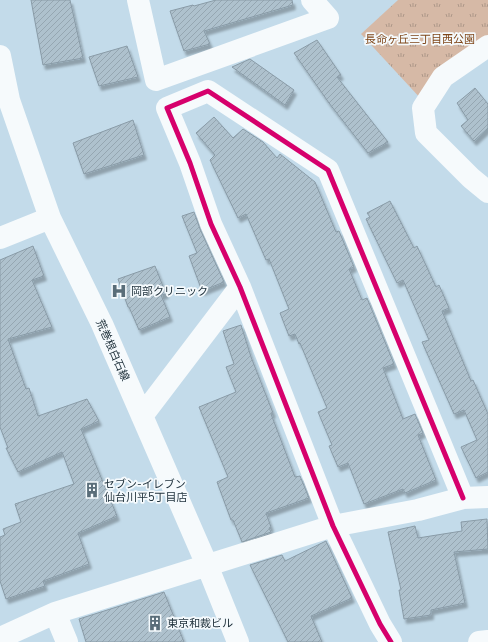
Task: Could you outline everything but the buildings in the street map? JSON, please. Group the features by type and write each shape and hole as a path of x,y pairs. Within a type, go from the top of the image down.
{"street":[{"path":"138,0 156,80 328,18 312,0"},
{"path":"488,46 443,77 423,108 426,132 471,178 488,192"},
{"name":"荒巻根白石線","path":"0,56 9,100 50,218 102,324 207,565 238,642"},
{"path":"391,642 380,624 333,526 240,287 211,224 190,163 167,108 208,91 328,170 463,498"},
{"path":"0,238 50,218"},
{"path":"142,416 240,287"},
{"path":"0,638 55,613 333,526 418,510 463,498 488,497"},
{"path":"55,613 67,642"},
{"path":"479,642 488,641"}],"green space":[{"name":"長命ヶ丘三丁目西公園","path":"398,0 488,0 488,36 422,100 361,34"}],"cycle path":[{"path":"391,642 380,624 333,526 240,287 211,224 190,163 167,108 208,91 328,170 463,498"}],"place":[{"name":"岡部クリニック","path":"119,291"},
{"name":"セブン-イレブン 仙台川平5丁目店","path":"92,490"},
{"name":"東京和裁ビル","path":"155,623"}]}
